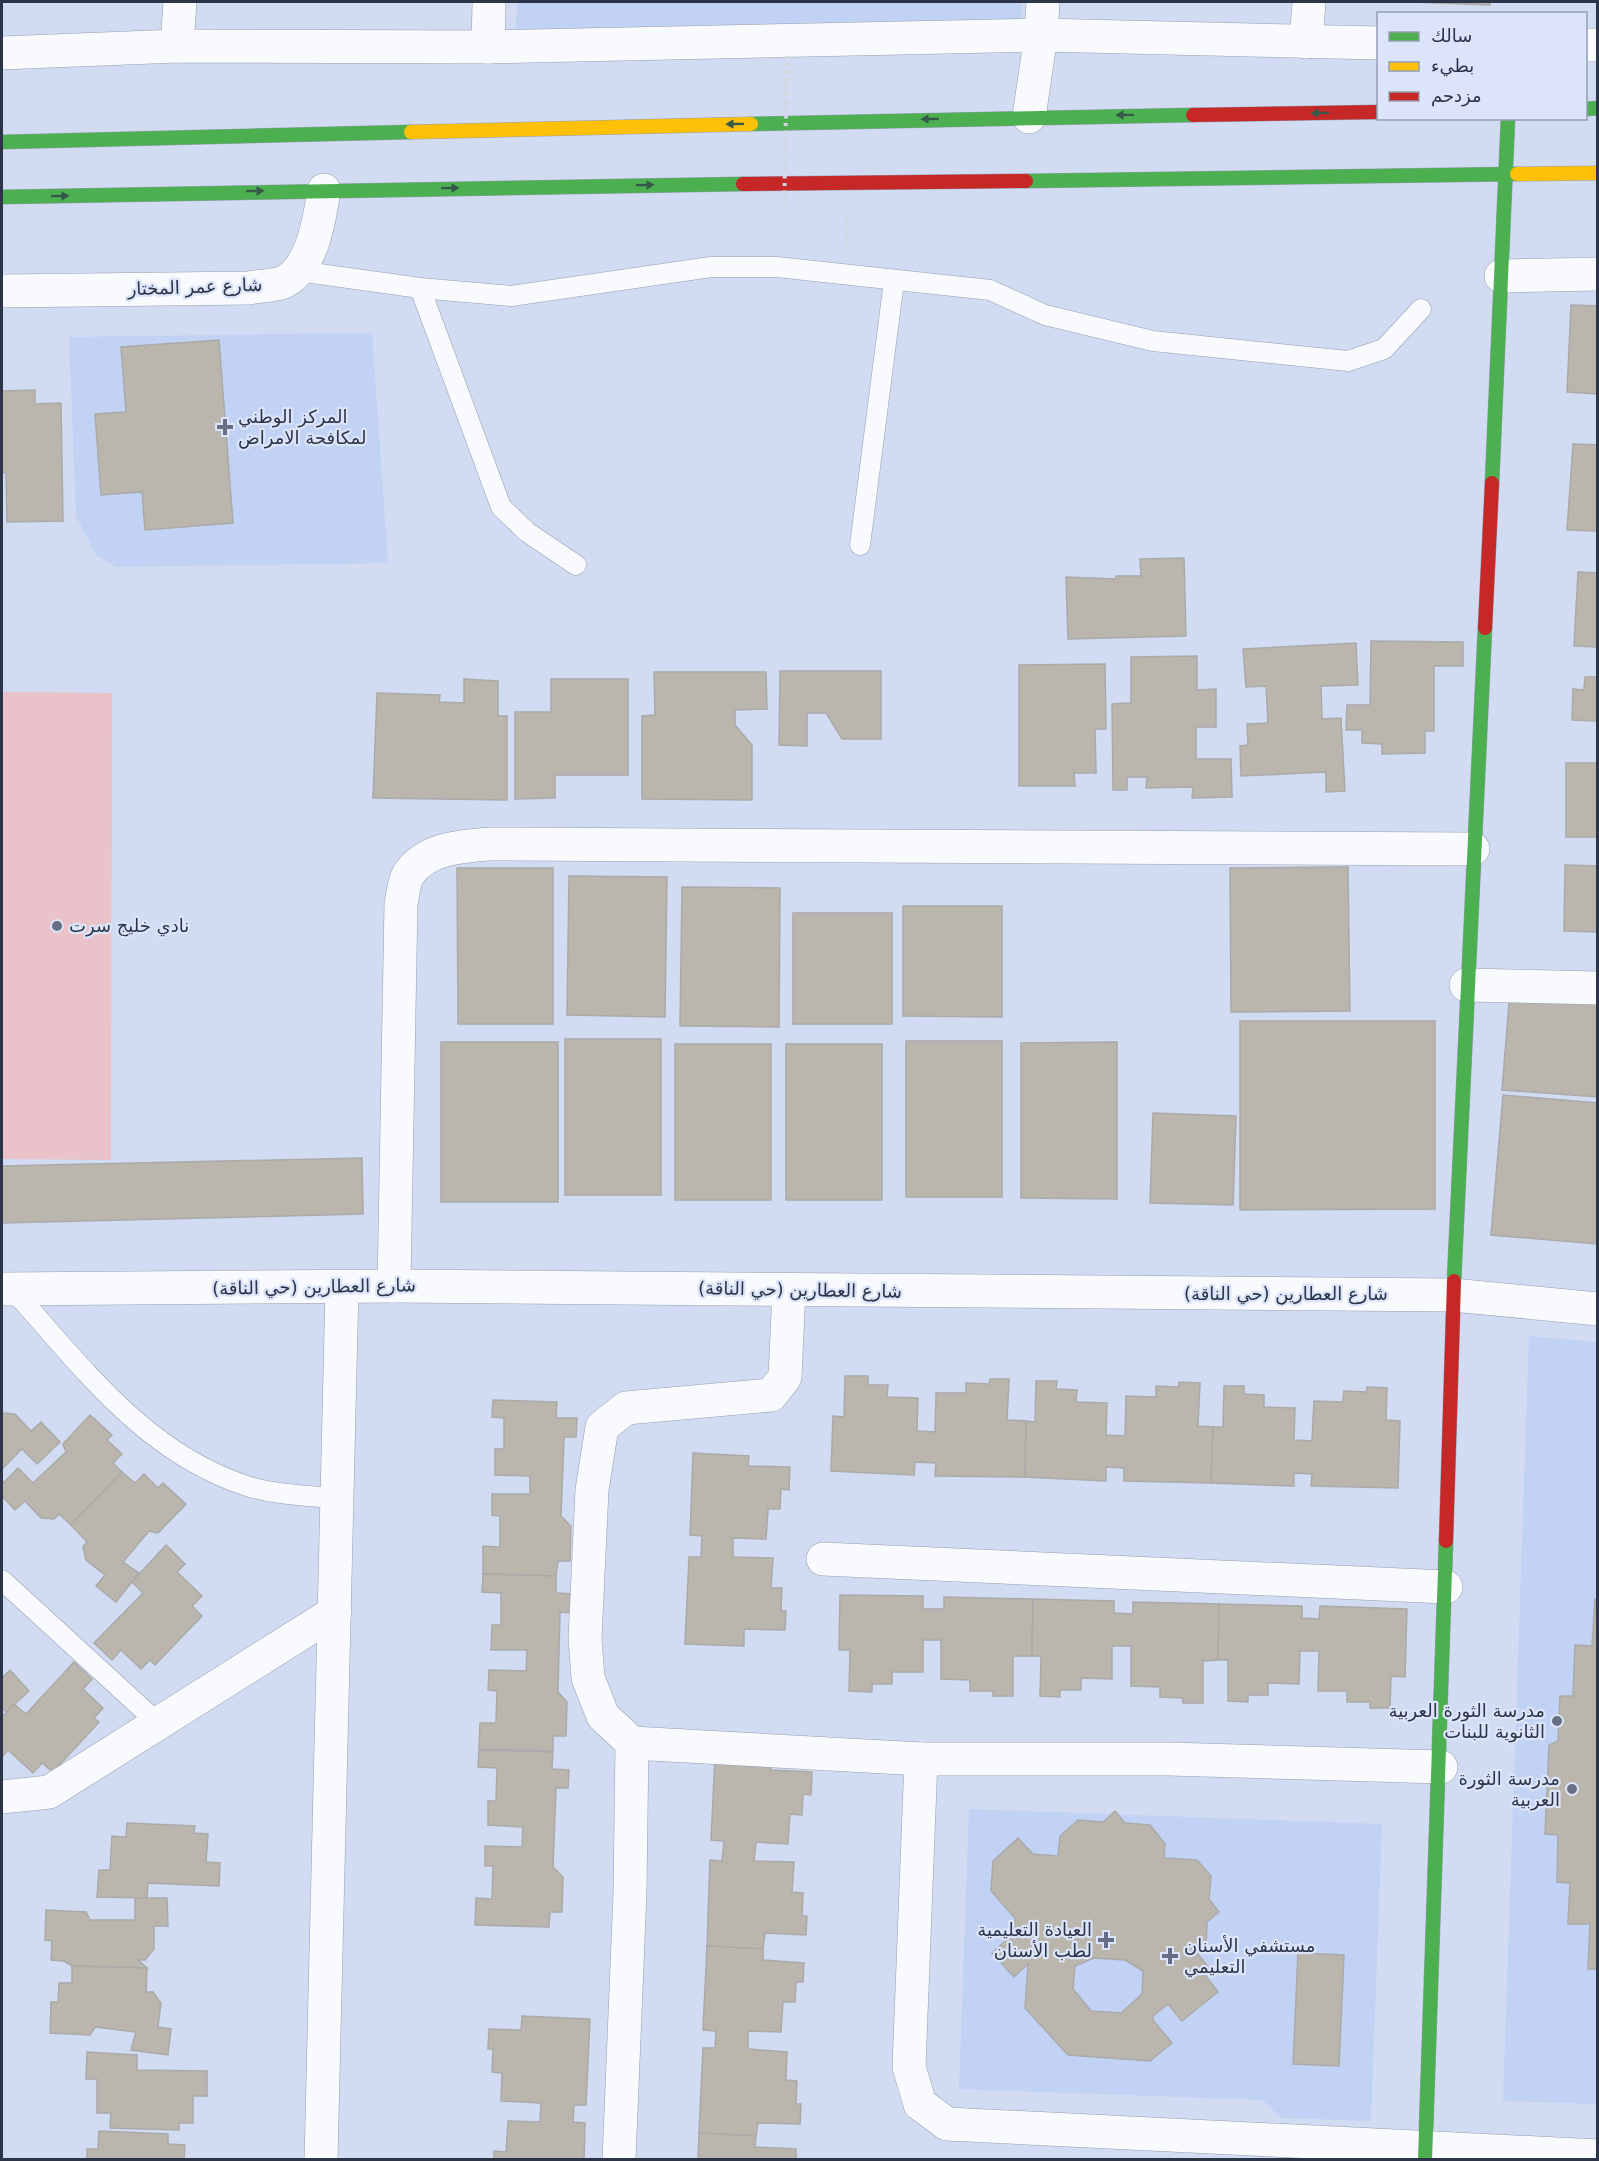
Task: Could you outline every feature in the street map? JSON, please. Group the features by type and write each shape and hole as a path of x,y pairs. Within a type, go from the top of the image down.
{"main road":[{"path":"2,142 1029,117 1377,112"},
{"path":"1425,2155 1441,1767 1453,1295 1508,120"},
{"path":"2,197 848,182 1598,173"}],"street":[{"path":"177,46 180,2"},
{"path":"488,47 489,2"},
{"path":"1029,117 1041,35 1042,2"},
{"path":"1306,42 1309,2"},
{"path":"2,53 177,46 488,47 1041,35 1377,43"},
{"path":"298,271 318,231 324,190"},
{"name":"شارع عمر المختار","path":"2,291 249,288 282,282 298,271"},
{"path":"1501,276 1598,274"},
{"path":"394,1286 401,903 408,875 428,858 455,846 503,844 1473,849"},
{"path":"1466,985 1598,988"},
{"name":"شارع العطارين (حي الناقة)","path":"7,1289 394,1286 1453,1295 1598,1309"},
{"path":"321,2160 342,1288"},
{"path":"789,1290 785,1377 771,1395 626,1408 602,1427 592,1490 585,1639 588,1678 603,1716 632,1743 921,1759 1169,1759 1441,1767"},
{"path":"823,1559 1446,1587"},
{"path":"2,1797 49,1791 335,1612"},
{"path":"619,2160 630,1892 632,1743"},
{"path":"921,1759 909,2067 920,2104 947,2124 1425,2155 1598,2156"}],"lane":[{"path":"298,271 420,288 511,296 711,267 777,267 990,290 1045,315 1153,342 1348,361 1384,349 1421,309"},
{"path":"860,545 894,280"},
{"path":"420,288 501,507 527,532 576,565"},
{"path":"7,1289 124,1412 178,1455 248,1486 337,1499"},
{"path":"2,1580 159,1724"}],"path":[{"path":"784,216 787,56"},
{"path":"846,275 848,182"}],"shaded area":[{"path":"517,2 1022,2 1021,24 516,32"},
{"name":"المركز الوطني لمكافحة الامراض","path":"372,333 388,563 116,567 96,555 76,516 69,337"},
{"name":"نادي خليج سرت","path":"2,692 112,693 111,1160 2,1159"},
{"name":"مدرسة الثورة العربية الثانوية للبنات","path":"1529,1336 1597,1342 1598,2104 1503,2101"},
{"name":"مستشفي الأسنان التعليمي","path":"969,1809 1382,1824 1371,2121 1281,2118 1263,2100 959,2089"}],"building":[{"path":"1412,2 1490,2 1490,5"},
{"path":"1571,305 1598,306 1598,394 1567,392"},
{"path":"219,340 233,523 145,530 142,492 101,495 95,414 126,412 121,347"},
{"path":"35,390 35,404 61,403 63,521 7,522 6,473 2,473 2,391"},
{"path":"1573,444 1598,445 1598,531 1567,530"},
{"path":"1184,558 1186,636 1068,639 1066,577 1116,579 1116,576 1141,576 1140,559"},
{"path":"1578,572 1598,573 1598,647 1574,646"},
{"path":"1371,641 1463,642 1463,666 1434,666 1434,731 1425,731 1425,753 1382,754 1382,744 1362,743 1362,730 1346,730 1347,705 1370,705"},
{"path":"1356,643 1358,685 1321,686 1322,719 1341,718 1345,791 1326,792 1326,772 1241,776 1240,746 1248,745 1247,724 1268,723 1266,686 1246,687 1243,649"},
{"path":"1197,656 1197,690 1216,689 1216,727 1196,727 1196,759 1231,759 1232,797 1192,798 1193,787 1146,788 1147,777 1127,777 1127,790 1113,790 1112,704 1131,703 1131,657"},
{"path":"1105,664 1106,729 1095,729 1096,773 1074,773 1075,786 1019,786 1019,665"},
{"path":"780,671 881,671 881,739 842,739 826,713 807,713 807,746 779,745"},
{"path":"654,672 766,672 767,709 735,710 735,725 752,745 752,800 642,799 642,716 655,715"},
{"path":"1585,677 1598,677 1598,721 1572,720 1573,689 1584,690"},
{"path":"464,679 498,681 498,716 507,716 507,800 373,798 377,693 440,695 439,702 464,703"},
{"path":"551,679 628,679 628,775 555,775 555,798 515,799 515,712 551,712"},
{"path":"1566,763 1598,763 1598,837 1566,837"},
{"path":"1565,865 1598,866 1598,932 1564,931"},
{"path":"1348,867 1350,1011 1231,1012 1230,868"},
{"path":"457,868 553,868 553,1024 458,1024"},
{"path":"569,876 667,877 665,1017 567,1015"},
{"path":"682,887 780,888 779,1027 680,1026"},
{"path":"903,906 1002,906 1002,1017 903,1016"},
{"path":"793,913 892,913 892,1024 793,1024"},
{"path":"1510,991 1598,998 1598,1097 1502,1090"},
{"path":"1240,1021 1435,1021 1435,1209 1240,1210"},
{"path":"565,1039 661,1039 661,1195 565,1195"},
{"path":"906,1041 1002,1041 1002,1197 906,1197"},
{"path":"441,1042 558,1042 558,1202 441,1202"},
{"path":"1117,1042 1117,1199 1021,1198 1021,1043"},
{"path":"675,1044 771,1044 771,1200 675,1200"},
{"path":"786,1044 882,1044 882,1200 786,1200"},
{"path":"1503,1095 1598,1103 1598,1244 1491,1235"},
{"path":"1153,1113 1236,1116 1233,1205 1150,1203"},
{"path":"362,1158 363,1214 2,1223 2,1166"},
{"path":"845,1376 868,1376 868,1385 888,1385 887,1397 918,1398 917,1431 935,1432 936,1393 966,1393 966,1383 989,1384 990,1379 1009,1379 1007,1420 1026,1421 1025,1477 935,1476 936,1463 915,1462 914,1475 831,1471 833,1416 844,1417"},
{"path":"1036,1381 1057,1381 1056,1389 1077,1390 1076,1402 1107,1403 1106,1435 1125,1436 1126,1396 1156,1397 1156,1386 1179,1387 1179,1382 1200,1383 1198,1426 1213,1427 1211,1483 1124,1481 1124,1468 1106,1467 1106,1481 1025,1477 1026,1421 1035,1422"},
{"path":"1224,1386 1244,1386 1244,1394 1264,1395 1264,1407 1295,1408 1294,1440 1312,1441 1314,1401 1343,1402 1344,1391 1366,1392 1367,1387 1387,1388 1386,1420 1400,1421 1398,1488 1311,1486 1312,1474 1294,1473 1294,1486 1211,1483 1213,1427 1223,1427"},
{"path":"493,1400 557,1402 556,1418 577,1418 576,1437 564,1437 561,1516 571,1526 570,1561 558,1561 556,1576 483,1574 483,1546 500,1547 500,1516 492,1515 492,1494 530,1494 530,1476 495,1475 495,1449 504,1449 504,1418 492,1417"},
{"path":"2,1413 15,1414 31,1431 41,1422 60,1442 37,1464 22,1449 2,1469"},
{"path":"90,1415 112,1435 107,1440 122,1454 113,1463 122,1472 71,1525 59,1514 54,1519 41,1518 25,1501 15,1510 2,1496 2,1484 18,1468 33,1483 66,1452 63,1444"},
{"path":"693,1453 749,1456 748,1466 790,1467 789,1490 781,1489 780,1509 768,1509 766,1539 733,1538 733,1557 773,1558 771,1588 782,1588 781,1611 786,1611 785,1630 744,1629 744,1646 685,1644 689,1557 701,1557 702,1536 690,1535"},
{"path":"122,1472 135,1483 144,1474 158,1488 163,1483 186,1504 158,1533 149,1531 123,1562 139,1573 116,1602 96,1586 105,1575 86,1560 83,1547 87,1542 71,1525"},
{"path":"166,1545 185,1564 177,1572 202,1596 192,1606 202,1616 155,1665 150,1660 141,1669 121,1650 112,1660 94,1643 143,1593 132,1582"},
{"path":"483,1574 556,1576 556,1593 573,1594 572,1613 560,1612 558,1692 567,1702 566,1736 553,1736 553,1751 479,1749 480,1723 496,1723 497,1691 488,1690 489,1670 526,1671 527,1650 491,1650 492,1625 501,1625 501,1593 482,1592"},
{"path":"840,1595 923,1596 923,1609 944,1609 944,1597 1033,1599 1032,1656 1013,1656 1013,1696 993,1696 993,1691 970,1691 970,1680 941,1679 941,1640 923,1640 923,1672 892,1672 892,1684 872,1684 872,1692 849,1691 850,1650 839,1650"},
{"path":"1033,1599 1114,1601 1114,1613 1133,1614 1133,1602 1219,1604 1218,1660 1203,1661 1203,1703 1183,1703 1182,1698 1160,1697 1160,1687 1131,1686 1131,1646 1112,1646 1112,1679 1081,1678 1081,1690 1060,1690 1060,1697 1040,1696 1041,1656 1032,1656"},
{"name":"مدرسة الثورة العربية","path":"1595,1599 1598,1599 1598,1969 1588,1969 1590,1924 1568,1924 1570,1883 1557,1882 1558,1835 1545,1834 1549,1745 1558,1741 1560,1696 1573,1696 1575,1645 1592,1646"},
{"path":"1219,1604 1302,1606 1302,1618 1319,1619 1320,1606 1407,1609 1405,1677 1391,1676 1390,1708 1370,1708 1370,1702 1347,1702 1347,1691 1318,1691 1319,1651 1300,1651 1299,1684 1268,1683 1268,1695 1248,1695 1248,1702 1228,1701 1228,1660 1218,1660"},
{"path":"74,1662 92,1679 83,1689 103,1708 94,1718 99,1722 53,1772 42,1763 33,1773 8,1750 2,1757 2,1717 14,1704 26,1714"},
{"path":"10,1670 29,1691 6,1712 2,1708 2,1678"},
{"path":"479,1750 553,1752 552,1769 569,1770 568,1788 556,1788 553,1867 563,1877 562,1912 550,1912 549,1927 475,1925 476,1898 492,1899 493,1866 485,1866 485,1846 522,1847 523,1827 488,1825 488,1801 496,1801 497,1768 478,1767"},
{"path":"715,1757 772,1760 771,1770 812,1772 811,1795 803,1794 802,1815 790,1814 788,1844 756,1842 754,1861 794,1862 792,1892 803,1893 802,1916 807,1916 806,1935 765,1933 763,1949 707,1946 710,1860 722,1861 724,1841 711,1840"},
{"name":"العيادة التعليمية لطب الأسنان","path":"1115,1811 1125,1823 1150,1825 1165,1844 1164,1858 1197,1860 1211,1876 1209,1899 1219,1912 1207,1922 1206,1948 1192,1947 1210,1969 1204,1974 1218,1992 1182,2021 1168,2004 1153,2016 1153,2020 1172,2043 1150,2061 1068,2055 1025,2008 1028,1964 1014,1977 992,1953 1014,1933 1015,1918 991,1891 993,1861 1018,1838 1033,1854 1058,1856 1060,1836 1078,1820 1103,1822","holes":["1094,1958 1125,1960 1143,1971 1142,1994 1121,2013 1091,2011 1073,1989 1075,1966"]},
{"path":"127,1823 195,1826 194,1833 208,1834 206,1862 220,1863 219,1886 148,1883 147,1898 97,1897 99,1870 110,1870 112,1836 126,1837"},
{"path":"135,1898 167,1898 168,1926 154,1926 154,1949 145,1960 138,1960 147,1968 72,1966 64,1961 51,1960 52,1941 45,1940 46,1910 86,1912 90,1920 135,1920"},
{"path":"707,1946 763,1949 763,1960 804,1963 803,1982 796,1982 795,2002 783,2002 781,2032 748,2031 748,2049 787,2052 786,2080 797,2081 796,2104 801,2104 800,2124 758,2123 756,2136 699,2133 703,2048 715,2048 716,2031 703,2030"},
{"path":"1298,1953 1344,1955 1339,2066 1293,2064"},
{"path":"72,1966 147,1968 146,1992 153,1992 161,2003 158,2027 171,2029 168,2055 131,2050 136,2032 95,2027 90,2035 50,2033 51,2002 58,2002 59,1983 72,1983"},
{"path":"522,2016 590,2019 586,2105 574,2105 573,2122 585,2123 584,2160 494,2160 494,2151 506,2152 508,2121 540,2122 541,2103 501,2101 502,2073 492,2072 493,2049 488,2049 489,2029 521,2030"},
{"path":"87,2052 137,2055 137,2070 207,2071 207,2096 193,2096 193,2123 179,2123 179,2130 110,2128 111,2113 97,2113 97,2079 86,2079"},
{"path":"99,2131 168,2134 168,2144 185,2145 184,2160 87,2160 87,2149 98,2149"},
{"path":"699,2133 756,2136 755,2147 796,2149 796,2160 698,2160"}],"traffic: fast":[{"path":"1587,109 1598,108"},
{"path":"751,124 1193,115"},
{"path":"1492,483 1508,120"},
{"path":"2,142 411,132"},
{"path":"1026,181 1517,174"},
{"path":"2,197 743,184"},
{"path":"1454,1281 1485,628"},
{"path":"1425,2160 1446,1541"}],"traffic: slow":[{"path":"411,132 751,124"},
{"path":"1517,174 1598,173"}],"traffic: jam":[{"path":"1193,115 1377,112"},
{"path":"743,184 1026,181"},
{"path":"1485,628 1492,483"},
{"path":"1446,1541 1454,1281"}],"place":[{"name":"المركز الوطني لمكافحة الامراض","path":"225,427"},
{"name":"نادي خليج سرت","path":"57,926"},
{"name":"مدرسة الثورة العربية الثانوية للبنات","path":"1557,1721"},
{"name":"مدرسة الثورة العربية","path":"1572,1789"},
{"name":"العيادة التعليمية لطب الأسنان","path":"1106,1940"},
{"name":"مستشفي الأسنان التعليمي","path":"1170,1956"}]}
